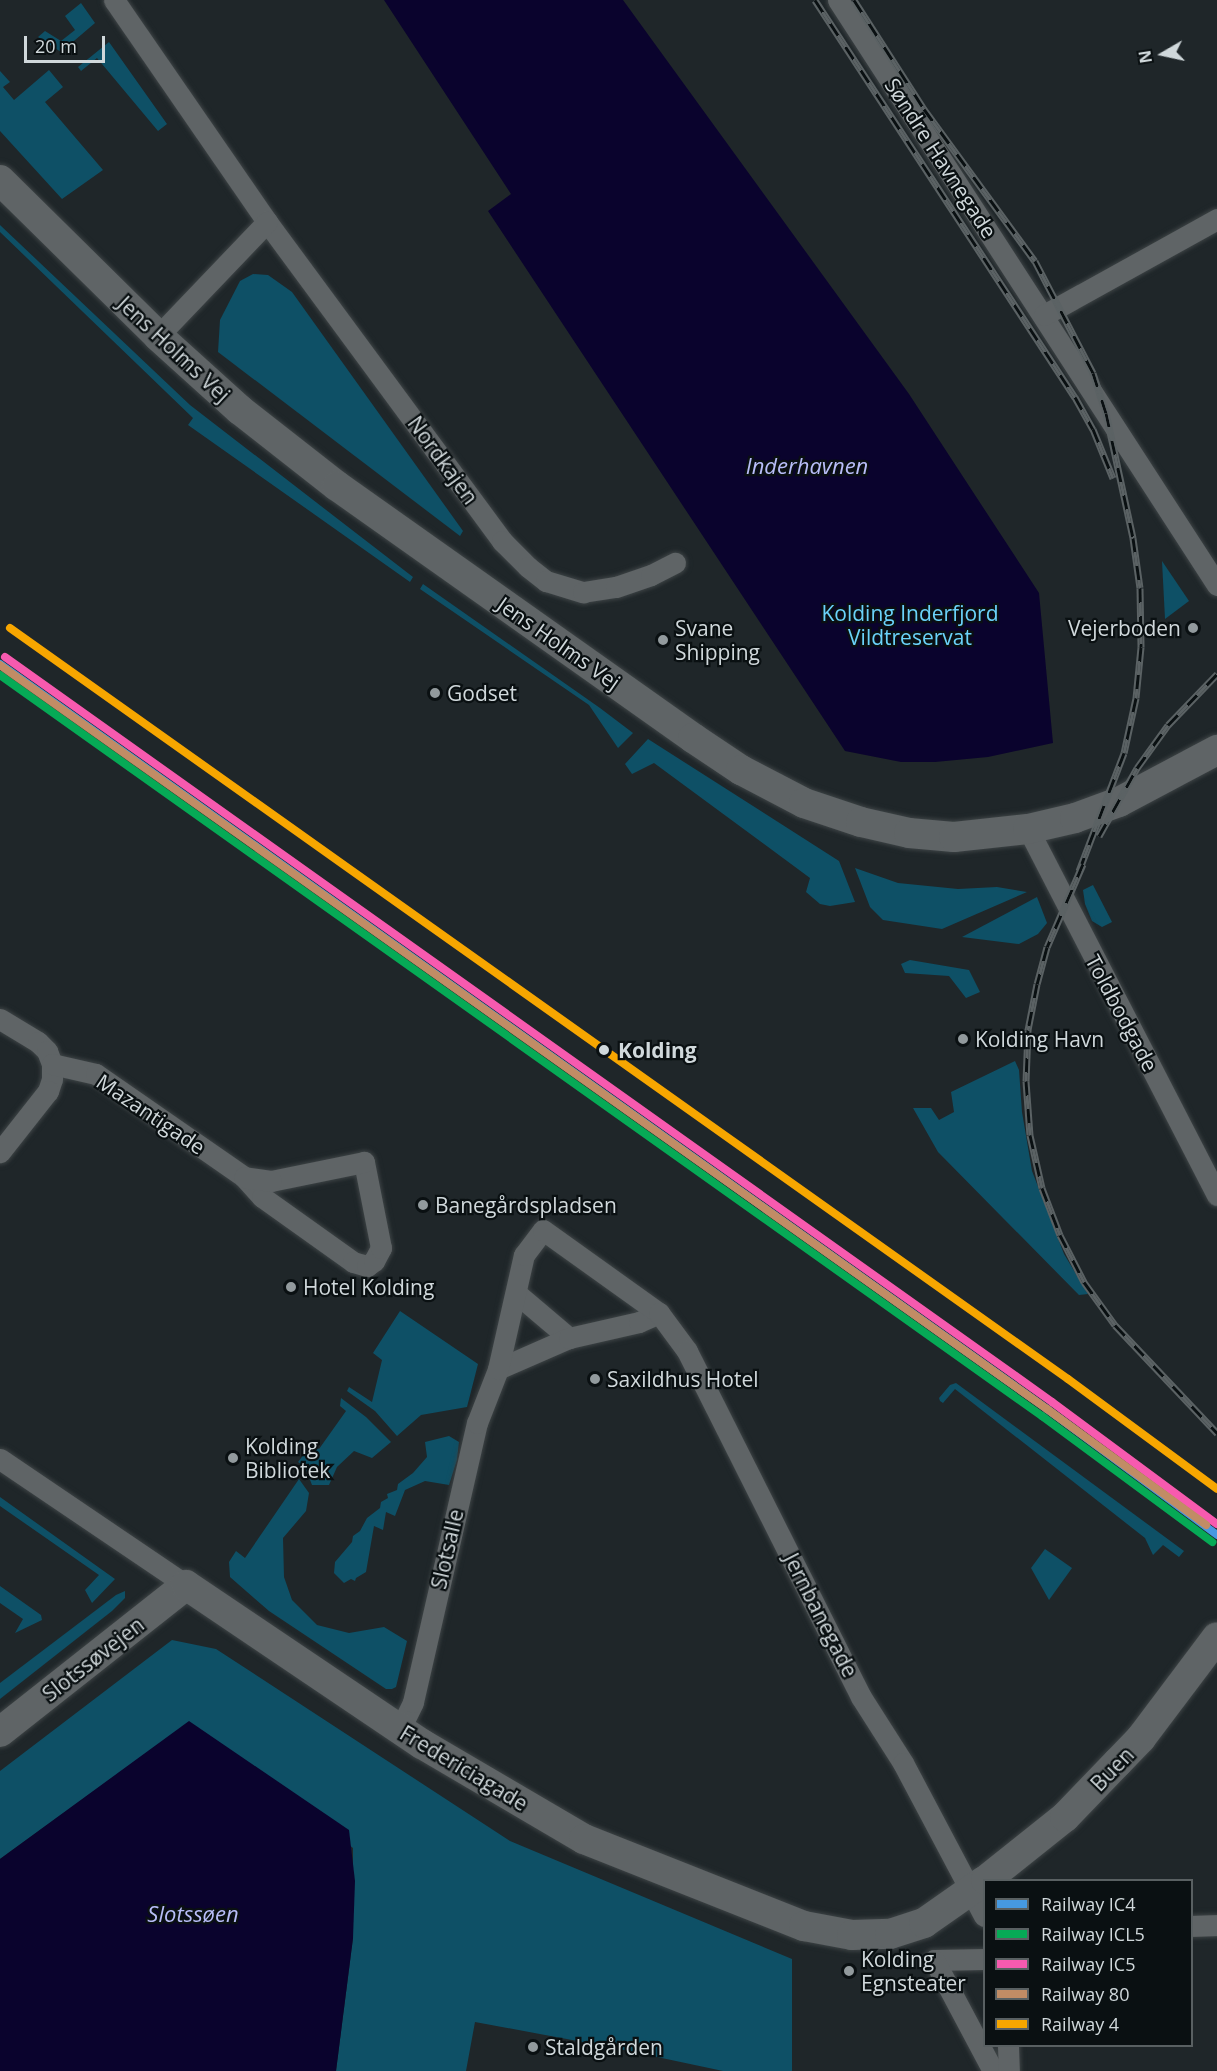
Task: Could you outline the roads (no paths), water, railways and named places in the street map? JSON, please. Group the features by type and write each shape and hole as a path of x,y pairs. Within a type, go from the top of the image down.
{"main road":[{"name":"Jens Holms Vej","path":"0,180 158,336 240,410 337,486 741,770 804,803 861,822 909,833 954,837 1028,830 1075,818 1119,802 1217,750"},
{"name":"Fredericiagade","path":"186,1585 400,1729 584,1839 804,1926 852,1935 890,1934 924,1923 982,1895"},
{"name":"Slotssøvejen","path":"0,1732 186,1585"},
{"name":"Buen","path":"999,1879 1065,1817 1141,1738 1217,1637"}],"street":[{"name":"Nordkajen","path":"114,0 267,222 502,540 528,567 546,581 583,592 616,587 651,575 675,563"},
{"name":"Søndre Havnegade","path":"838,0 1217,585"},
{"path":"1044,315 1217,219"},
{"path":"158,336 267,222"},
{"name":"Toldbodgade","path":"1028,830 1217,1195"},
{"path":"0,1019 38,1042 47,1051 52,1064 52,1079 48,1091 0,1152"},
{"name":"Mazantigade","path":"52,1064 96,1074 244,1177"},
{"path":"364,1162 381,1248 374,1261 367,1266 353,1262 271,1203 244,1177 270,1181 364,1162"},
{"path":"498,1369 524,1255 543,1230 659,1314"},
{"path":"516,1293 569,1338"},
{"path":"498,1369 569,1338 639,1322 659,1314"},
{"name":"Jernbanegade","path":"659,1314 687,1351 861,1697 982,1895"},
{"name":"Slotsalle","path":"400,1729 413,1702 477,1423 498,1369"},
{"name":"Fredericiagade","path":"0,1459 186,1585"},
{"path":"1193,1926 1217,1925"},
{"path":"983,1959 934,1960 993,2071"},
{"path":"1008,2047 1009,2071"}],"water":[{"name":"Inderhavnen","path":"384,0 623,0 909,394 1039,593 1053,743 988,757 935,762 901,762 845,751 488,211 511,194"},
{"name":"Slotssøen","path":"189,1721 349,1830 355,1881 353,1938 336,2071 0,2071 0,1859"}],"railway":[{"path":"815,0 1075,397 1093,429 1113,478"},
{"path":"854,0 924,109 1035,261 1093,373 1106,413 1133,538 1140,588 1141,647 1136,698 1124,753 1079,871"},
{"path":"1099,836 1137,768 1168,725 1217,674"},
{"path":"1083,864 1047,947 1028,1030 1026,1081 1030,1135 1042,1188 1060,1235 1084,1282 1115,1325 1217,1433"}],"rail line":[{"name":"4","path":"10,628 1068,1379 1217,1489"},
{"name":"IC5","path":"5,657 1052,1402 1217,1524"},
{"name":"IC4","path":"0,664 1047,1409 1217,1535"},
{"name":"80","path":"0,665 1047,1409 1206,1525"},
{"name":"ICL5","path":"0,675 1042,1416 1212,1542"}],"place":[{"name":"Vejerboden","path":"1193,628"},
{"name":"Svane Shipping","path":"663,640"},
{"name":"Godset","path":"435,693"},
{"name":"Kolding Havn","path":"963,1039"},
{"name":"Kolding","path":"604,1050"},
{"name":"Banegårdspladsen","path":"423,1205"},
{"name":"Hotel Kolding","path":"291,1287"},
{"name":"Saxildhus Hotel","path":"595,1379"},
{"name":"Kolding Bibliotek","path":"233,1458"},
{"name":"Kolding Egnsteater","path":"849,1971"},
{"name":"Staldgården","path":"533,2047"}],"park label":[{"name":"Kolding Inderfjord Vildtreservat","path":"910,625"}]}
